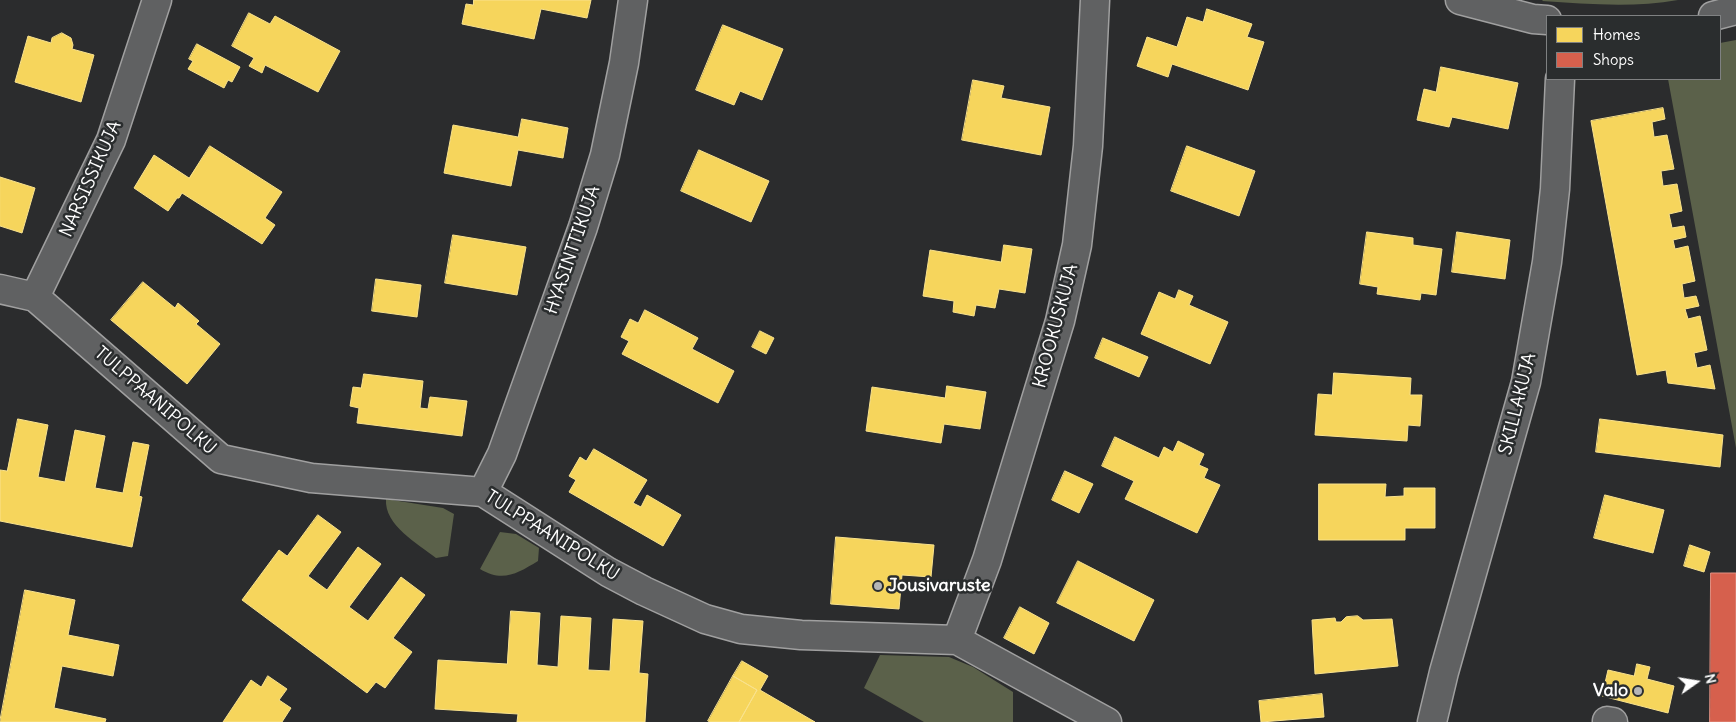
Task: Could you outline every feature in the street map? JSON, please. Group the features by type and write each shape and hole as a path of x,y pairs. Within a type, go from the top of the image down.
{"street":[{"name":"NARSISSIKUJA","path":"35,297 112,140 157,0"},
{"name":"HYASINTTIKUJA","path":"483,492 502,454 583,227 605,155 624,63 633,0"},
{"name":"KROOKUSKUJA","path":"957,640 987,560 1060,321 1077,245 1088,146 1094,0"},
{"path":"1460,0 1533,19 1546,20"},
{"path":"1717,15 1736,10"},
{"name":"SKILLAKUJA","path":"1432,722 1444,672 1526,382 1547,262 1555,189 1560,80"},
{"name":"TULPPAANIPOLKU","path":"0,289 35,297 221,459 311,478 483,492 608,572 705,620 741,629 801,634 957,640 1108,722"}],"green space":[{"path":"1543,0 1678,0 1610,5"},
{"path":"1736,40 1736,448 1668,80 1721,80 1721,43"},
{"path":"386,499 443,508 454,514 448,556 436,558 404,533 390,517"},
{"path":"500,532 516,534 539,548 538,561 510,575 503,576 480,569"},
{"path":"880,655 949,657 973,667 1013,692 1013,722 924,722 864,688"}],"building: Homes":[{"path":"474,0 591,0 587,18 541,9 534,39 462,24 466,4 473,5"},
{"path":"1207,9 1252,24 1247,37 1264,42 1248,90 1172,64 1168,77 1137,66 1147,37 1177,47 1187,17 1203,22"},
{"path":"249,13 270,24 275,16 340,51 318,92 265,65 262,73 249,66 254,58 232,46"},
{"path":"723,25 783,49 762,100 740,91 734,105 696,90"},
{"path":"62,33 71,38 72,49 94,55 81,102 15,82 28,36 51,43 52,38"},
{"path":"197,44 240,67 232,82 228,80 224,88 188,69 193,61 189,59"},
{"path":"1441,67 1518,83 1508,129 1452,117 1449,127 1417,120 1424,89 1436,92"},
{"path":"973,80 1004,86 1001,98 1050,107 1041,155 962,140"},
{"path":"1663,108 1665,119 1652,122 1654,137 1667,135 1674,169 1661,171 1663,186 1677,184 1682,211 1669,214 1672,228 1684,226 1686,237 1673,240 1675,249 1688,246 1695,281 1682,284 1684,298 1696,296 1699,306 1685,309 1688,319 1700,316 1707,350 1694,353 1697,368 1710,365 1715,389 1668,383 1666,370 1637,375 1591,121"},
{"path":"522,119 568,128 563,158 518,150 511,186 444,173 453,125 518,137"},
{"path":"210,146 282,192 265,218 275,225 262,244 182,193 168,211 134,188 154,155 189,178"},
{"path":"1187,146 1255,171 1239,216 1171,191"},
{"path":"699,150 769,181 751,222 681,191"},
{"path":"0,177 35,188 22,233 0,226"},
{"path":"1367,232 1413,238 1413,245 1442,249 1436,295 1421,293 1420,300 1377,294 1378,287 1360,284"},
{"path":"1457,232 1510,240 1505,279 1452,272"},
{"path":"453,235 526,247 517,295 445,283"},
{"path":"1004,245 1032,249 1025,293 999,289 995,308 976,305 974,316 953,312 954,301 923,296 930,250 1001,262"},
{"path":"376,279 421,285 417,317 372,311"},
{"path":"143,282 175,308 178,303 199,321 196,324 220,344 187,384 111,320"},
{"path":"1179,290 1193,296 1189,305 1228,322 1210,364 1141,334 1159,292 1175,299"},
{"path":"645,310 698,338 692,349 734,371 718,403 622,354 629,341 621,337 630,319 638,323"},
{"path":"760,331 774,338 766,354 752,347"},
{"path":"1103,338 1148,357 1139,377 1095,358"},
{"path":"1334,373 1411,378 1410,395 1422,395 1420,426 1408,425 1407,441 1315,435 1318,394 1332,395"},
{"path":"364,374 423,381 420,408 428,409 430,397 467,401 462,436 357,423 359,408 350,406 353,387 361,388"},
{"path":"947,386 986,392 980,429 944,424 941,443 866,431 872,387 945,398"},
{"path":"18,419 48,425 38,477 65,482 75,430 105,436 95,488 123,493 133,442 149,445 139,496 142,497 132,547 0,521 0,470 7,471"},
{"path":"1600,419 1723,435 1720,467 1596,452"},
{"path":"1115,437 1159,458 1164,447 1173,452 1178,441 1204,454 1199,465 1208,469 1204,478 1220,485 1197,533 1125,499 1134,481 1102,466"},
{"path":"594,449 647,480 633,503 641,507 647,495 681,515 663,546 569,492 576,480 569,476 580,457 586,461"},
{"path":"1065,471 1093,484 1079,513 1052,500"},
{"path":"1319,484 1386,484 1385,497 1404,496 1404,488 1435,488 1435,528 1405,528 1405,540 1319,540"},
{"path":"1605,495 1664,510 1653,553 1594,538"},
{"path":"318,515 341,532 308,576 327,590 358,547 381,564 349,607 368,621 401,577 425,595 393,638 412,652 385,688 376,682 367,693 242,600 279,550 287,556"},
{"path":"836,537 934,545 931,577 902,575 899,609 831,604"},
{"path":"1690,545 1710,552 1704,572 1684,566"},
{"path":"1078,561 1154,600 1134,641 1057,603"},
{"path":"25,590 75,600 68,635 119,645 113,676 62,666 54,708 106,719 105,722 0,722"},
{"path":"1020,607 1049,623 1034,654 1004,638"},
{"path":"511,611 540,613 537,665 558,667 561,616 591,618 588,670 610,671 613,619 643,621 639,673 648,674 645,722 517,722 518,714 435,709 438,660 507,664"},
{"path":"1358,616 1363,620 1392,619 1398,666 1315,674 1312,620 1335,618 1336,622 1341,622 1346,617"},
{"path":"742,661 768,676 760,690 815,722 739,722 757,690 733,676"},
{"name":"Valo","path":"1637,664 1650,667 1647,679 1674,686 1668,713 1602,696 1608,670 1634,676"},
{"path":"268,676 287,689 279,700 291,708 282,722 223,722 251,680 261,687"},
{"path":"733,676 757,690 739,722 708,721"},
{"path":"1322,694 1324,717 1261,722 1259,701"}],"building: Shops":[{"path":"1711,573 1736,573 1736,722 1710,722"}],"place":[{"name":"Jousivaruste","path":"878,586"},
{"name":"Valo","path":"1638,691"}]}
